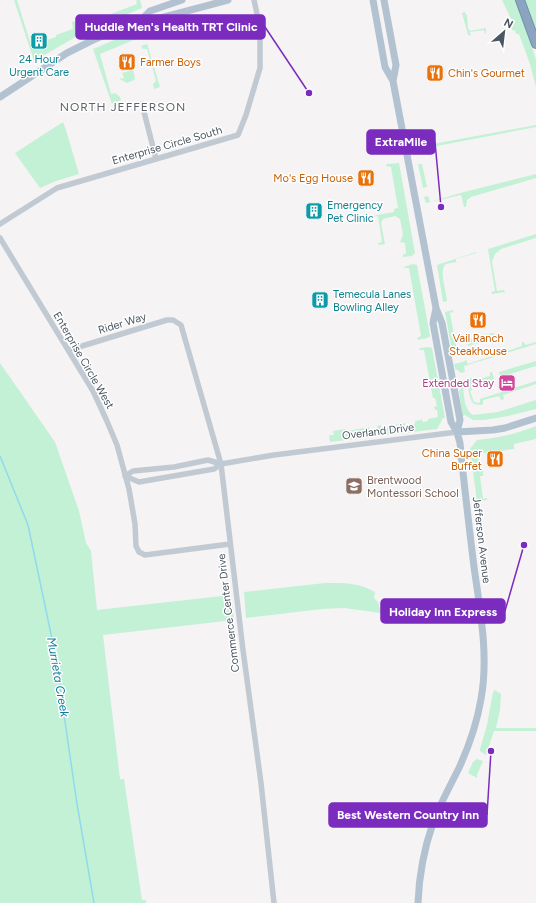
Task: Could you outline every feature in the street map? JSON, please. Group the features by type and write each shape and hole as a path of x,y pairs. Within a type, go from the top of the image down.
{"highway":[{"path":"520,0 536,44"}],"main road":[{"path":"0,97 67,53 106,33 142,19 150,11 182,0"},
{"path":"142,19 153,20 228,0"},
{"name":"Jefferson Avenue","path":"373,0 385,67 393,81 436,308 433,324 451,422 457,432 483,635 482,698 473,732 459,767 433,822 425,849 420,876 418,903"},
{"name":"Jefferson Avenue","path":"384,0 396,65 393,81"},
{"path":"377,23 383,32 386,49 393,51"},
{"name":"Overland Drive","path":"457,432 494,430 536,418"}],"street":[{"name":"Enterprise Circle South","path":"0,224 56,188 238,135 246,115 260,68 260,28 254,0"},
{"path":"142,104 156,159"},
{"name":"Enterprise Circle West","path":"0,238 93,391 106,420 117,445 129,489 135,524 136,546 139,552 145,555 230,544"},
{"name":"Rider Way","path":"69,350 167,320 173,320 181,324"},
{"name":"Commerce Center Drive","path":"181,324 221,464 274,903"},
{"name":"Overland Drive","path":"125,476 139,482 214,468 221,464 282,454 457,432"},
{"name":"Overland Drive","path":"125,476 133,471 174,467 208,460 221,464"}],"green space":[{"path":"14,0 17,0 32,48 48,42 47,40 56,37 56,35 73,29 72,22 80,20 83,21 86,31 34,61"},
{"path":"140,0 142,8 94,28 90,18 95,20 137,4 136,1"},
{"path":"502,0 516,0 536,60 536,87 530,64 519,34 516,34 515,30 513,31 510,24 513,23"},
{"path":"524,0 536,0 536,32"},
{"path":"465,12 470,31 486,28 486,34 484,30 470,32 471,36 468,35 462,13"},
{"path":"136,31 138,38 100,54 111,94 115,93 121,100 112,104 93,49"},
{"path":"147,44 160,87 154,89 153,84 156,81 147,49 143,49 141,46"},
{"path":"133,70 134,80 127,83 119,79 124,78 122,73"},
{"path":"63,122 79,174 40,188 15,153"},
{"path":"536,125 536,127 421,149 421,155 418,155 417,147"},
{"path":"399,163 415,253 412,256 403,257 403,254 406,254 405,243 400,242 403,235 400,219 395,216 383,219 381,223 385,244 379,245 378,243 382,242 378,216 373,217 394,212 394,209 398,208 391,167 386,166 387,164"},
{"path":"418,164 422,164 427,187 423,188"},
{"path":"536,174 536,178 471,197 467,200 466,207 464,207 461,195 426,203 424,197 428,196 430,202"},
{"path":"536,234 536,238 501,249 495,254 492,262 497,291 504,290 505,292 492,294 491,292 495,291 488,249"},
{"path":"476,252 456,259 456,262 446,264 444,267 443,276 447,301 443,302 437,265"},
{"path":"413,264 417,265 430,336 418,340 417,338 421,336 409,268 404,268"},
{"path":"453,310 453,312 450,313 457,351 461,351 461,353 453,356 445,312"},
{"path":"494,333 495,335 498,334 501,342 497,343 495,338 468,346 466,337 473,339 474,336"},
{"path":"522,342 524,342 525,345 536,342 536,344 464,366 465,372 460,373 455,369 454,364 466,360 468,364 522,346"},
{"path":"420,348 432,348 445,418 443,418 437,429 380,436 377,426 381,425 382,430 387,429 387,427 405,423 405,425 415,424 415,421 421,420 421,418 423,422 428,421 428,419 438,417 437,410 435,410 434,407 437,406 435,398 433,398 424,350 419,350"},
{"path":"536,361 536,366 500,377 499,372"},
{"path":"0,363 55,442 79,511 86,543 91,551 97,610 231,595 234,620 103,635 120,779 124,779 142,900 146,900 146,903 0,903"},
{"path":"490,372 492,372 494,379 471,387 472,390 470,391 474,402 479,403 480,399 536,381 536,384 503,395 504,399 501,400 499,396 483,400 482,405 474,404 469,392 469,379 471,377 472,381 490,376"},
{"path":"462,384 466,406 473,415 498,412 536,400 536,409 508,416 484,420 473,420 465,415 462,416 459,390"},
{"path":"536,426 536,439 514,444 514,449 478,454 479,470 483,470 483,476 480,476 483,499 487,498 487,500 477,501 470,449 477,440 507,435"},
{"path":"369,427 370,437 330,442 329,435 334,435 333,431 346,429 347,431"},
{"path":"325,583 344,583 362,586 375,592 374,598 378,602 381,613 344,608 322,609 246,618 244,592"},
{"path":"495,690 501,694 500,710 496,728 536,728 536,731 494,731 486,755 480,751 480,749 487,725 493,692"},
{"path":"477,759 483,761 477,778 468,773 473,762"}],"waterway":[{"name":"Murrieta Creek","path":"0,456 28,525 55,653 77,804 94,903"}],"place":[{"name":"24 Hour Urgent Care","path":"39,41"},
{"name":"Farmer Boys","path":"127,62"},
{"name":"Chin's Gourmet","path":"435,73"},
{"name":"Huddle Men's Health TRT Clinic","path":"309,93"},
{"name":"Mo's Egg House","path":"366,178"},
{"name":"ExtraMile","path":"441,207"},
{"name":"Emergency Pet Clinic","path":"314,211"},
{"name":"Temecula Lanes Bowling Alley","path":"320,300"},
{"name":"Vail Ranch Steakhouse","path":"478,320"},
{"name":"Extended Stay","path":"507,383"},
{"name":"China Super Buffet","path":"495,459"},
{"name":"Brentwood Montessori School","path":"354,486"},
{"name":"Holiday Inn Express","path":"524,545"},
{"name":"Best Western Country Inn","path":"491,751"}],"district":[{"name":"NORTH JEFFERSON","path":"123,107"}]}
